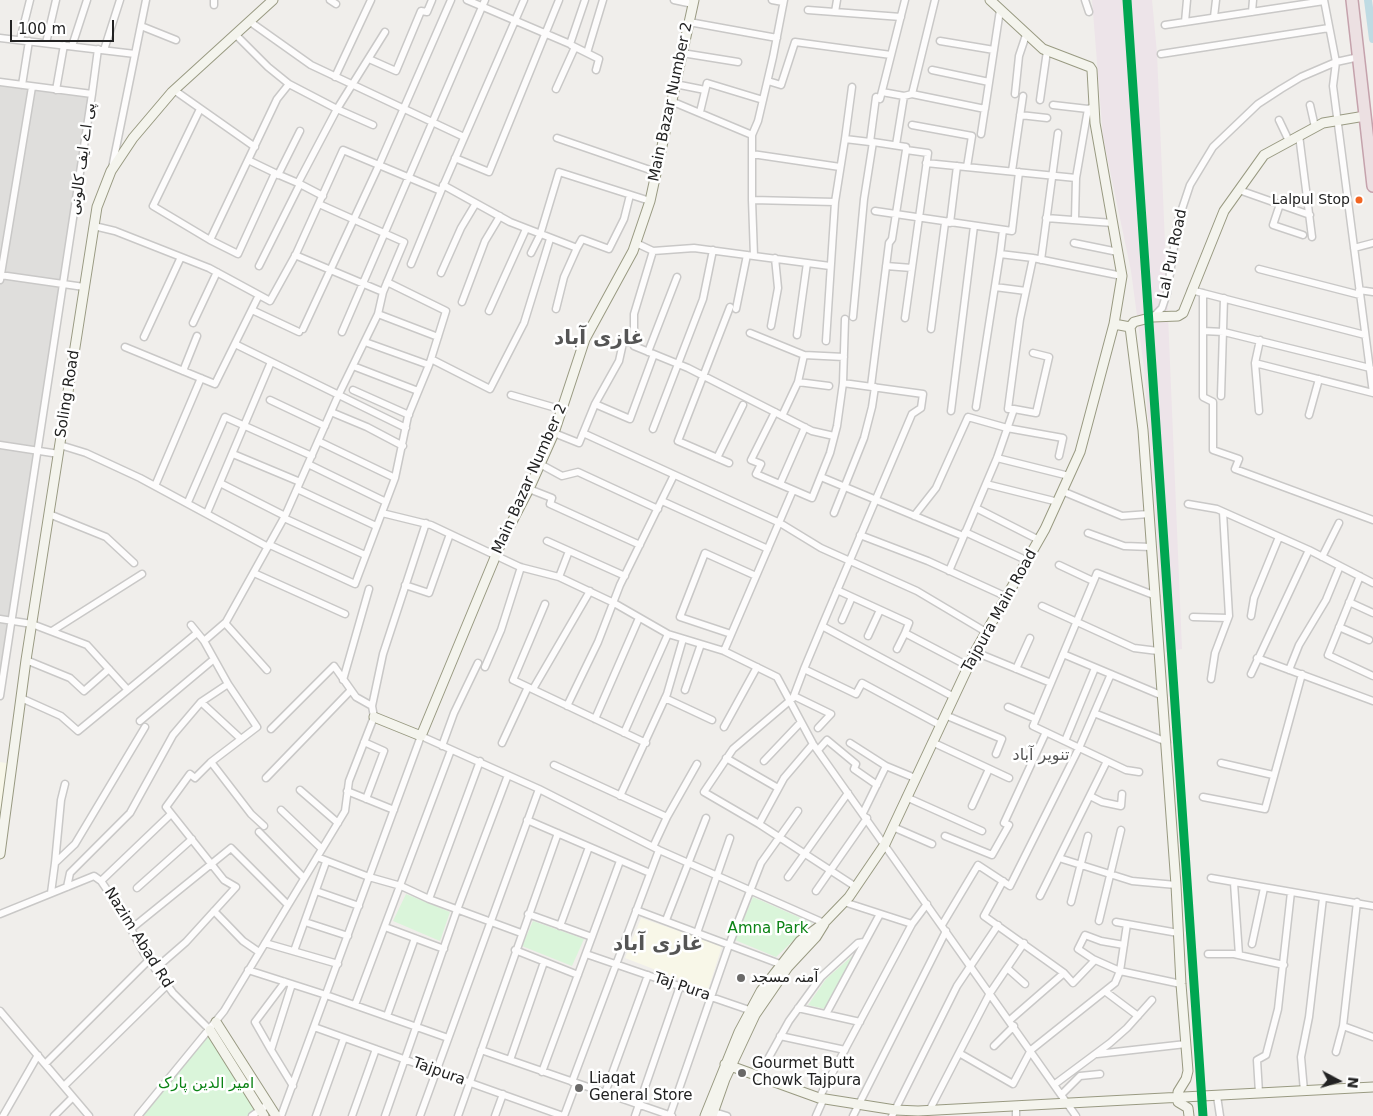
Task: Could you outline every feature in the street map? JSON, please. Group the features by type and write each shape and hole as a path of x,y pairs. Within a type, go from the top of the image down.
{"highway":[{"path":"1352,0 1373,186"}],"street":[{"path":"20,40 30,0"},
{"path":"46,43 56,0"},
{"path":"72,46 87,0"},
{"path":"92,94 101,50 120,0"},
{"path":"112,171 146,0"},
{"name":"Soling Road","path":"0,854 26,660 97,207 112,171 133,138 174,90 273,0"},
{"path":"330,0 336,4"},
{"path":"335,77 371,0"},
{"path":"369,59 396,71 421,11 427,12 432,0"},
{"path":"252,310 301,331 379,165 451,0"},
{"path":"467,0 483,3 599,59 596,70"},
{"path":"411,264 524,0"},
{"path":"455,158 489,172 559,0"},
{"path":"556,89 573,46 585,0"},
{"path":"587,53 602,0"},
{"path":"674,0 694,2"},
{"path":"729,463 678,441 733,308 750,255 752,135 768,81 784,1 772,0"},
{"path":"835,12 837,0"},
{"path":"853,317 876,97 880,99 905,0"},
{"path":"912,94 935,0"},
{"path":"990,0 1026,35 1047,51 1040,100"},
{"path":"1085,0 1089,12"},
{"path":"1185,22 1187,0"},
{"path":"1214,17 1216,0"},
{"path":"1252,12 1253,0"},
{"path":"1165,25 1252,12 1292,3 1324,1 1336,62 1333,86 1373,393 1255,363"},
{"name":"Main Bazar Number 2","path":"421,736 496,556 554,433 585,339 636,243 650,201 694,2"},
{"path":"342,332 483,3"},
{"path":"808,10 901,17"},
{"path":"981,134 1000,10"},
{"path":"249,21 311,65 464,137"},
{"path":"689,22 777,38"},
{"path":"141,26 176,40"},
{"path":"1161,54 1329,28"},
{"path":"259,266 337,109 385,32"},
{"path":"235,34 268,67 289,84 373,125"},
{"path":"1015,94 1019,56 1026,35"},
{"path":"0,38 135,54"},
{"path":"22,85 29,41"},
{"path":"940,41 994,50"},
{"path":"768,81 781,85 795,42 891,55"},
{"path":"56,90 64,45"},
{"name":"Tajpura Main Road","path":"713,1114 728,1065 767,995 788,967 816,937 824,924 856,887 885,844 968,666 1039,540 1080,452 1114,324 1122,276 1091,108 1093,74 1090,67 1047,51"},
{"path":"682,53 738,62"},
{"name":"Lal Pul Road","path":"1130,327 1134,322 1154,317 1162,308 1167,292 1178,221 1190,185 1213,147 1258,104 1301,77 1336,62 1359,57"},
{"path":"932,70 989,82"},
{"name":"پی اے ایف کالونی","path":"0,82 92,94 0,696"},
{"path":"700,112 707,83 763,100"},
{"path":"210,240 278,99 289,84"},
{"path":"675,84 705,90"},
{"path":"32,87 0,277 84,287"},
{"path":"826,341 835,202 852,87"},
{"path":"174,90 255,147"},
{"path":"882,92 904,96 912,94 985,108"},
{"path":"896,145 904,96"},
{"path":"1012,171 1023,96"},
{"path":"671,101 752,135"},
{"path":"1053,105 1091,108 1076,178 1075,220"},
{"path":"1310,105 1315,127"},
{"path":"200,108 153,206 210,240 238,254 300,131"},
{"path":"1020,115 1047,118"},
{"path":"1154,317 1178,316 1183,313 1224,211 1264,155 1315,127 1337,120 1365,116"},
{"path":"1279,120 1288,141"},
{"path":"912,125 972,136 967,167"},
{"path":"1041,260 1058,133"},
{"path":"1299,135 1312,237"},
{"path":"558,138 656,172"},
{"path":"845,139 896,145 906,147 906,150 928,153 905,318"},
{"path":"94,226 115,231 217,272 270,300 295,255 343,150 409,178 442,188 526,229 577,248"},
{"path":"834,513 864,438 873,387 886,266 906,150"},
{"path":"752,154 840,167"},
{"path":"248,160 322,196"},
{"path":"926,163 1076,178"},
{"path":"931,329 957,166"},
{"path":"531,253 540,235 559,172 650,201"},
{"path":"875,210 919,216 948,223 1012,231 1019,172"},
{"path":"1239,190 1310,215"},
{"path":"556,309 564,277 582,239 609,248 624,219 630,195"},
{"path":"752,200 835,202"},
{"path":"442,273 461,228 476,203"},
{"path":"204,641 225,623 285,517 338,396 378,314 383,292 404,242 319,204"},
{"path":"1280,204 1273,225 1303,235"},
{"path":"462,302 485,241 500,216"},
{"path":"1046,218 1113,223"},
{"path":"951,411 974,226"},
{"path":"489,310 526,229"},
{"path":"976,407 1003,230"},
{"path":"365,342 430,362 490,389 524,323 550,238"},
{"path":"636,243 653,251 694,248 830,266"},
{"path":"1074,243 1118,252"},
{"path":"1354,248 1373,243"},
{"path":"653,429 703,299 713,250"},
{"path":"653,251 634,314 634,346 677,363 805,427 834,436"},
{"path":"1000,254 1033,258 1122,276"},
{"path":"295,255 383,292"},
{"path":"144,337 181,257"},
{"path":"771,326 778,288 775,258"},
{"path":"1033,258 1020,319 1008,408 1036,412 1049,356 1034,353"},
{"path":"797,335 807,263"},
{"path":"886,266 912,268"},
{"path":"1259,269 1360,293 1373,292"},
{"path":"193,323 217,272"},
{"path":"595,404 630,419 677,277"},
{"path":"0,445 38,451 59,449 86,453 188,502 269,546 355,584 395,478 409,415 430,362 446,311 387,282"},
{"path":"995,287 1026,291"},
{"path":"1191,290 1365,335"},
{"path":"1203,293 1203,397 1213,402 1213,450 1239,459 1235,469 1373,520"},
{"path":"125,347 215,384 259,295"},
{"path":"1221,396 1224,298"},
{"path":"378,314 438,337"},
{"path":"775,412 751,460 761,464 756,474 812,498 834,436 843,383 846,319"},
{"path":"1114,324 1130,327 1143,430 1156,596 1158,651 1167,742 1186,1044 1187,1075 1178,1098 1179,1104 1188,1108 1189,1116"},
{"path":"1203,332 1223,332 1370,368"},
{"path":"750,334 804,355 844,357"},
{"path":"183,371 197,336"},
{"path":"1259,411 1255,363 1260,340"},
{"path":"554,433 579,443 595,404 619,361 623,343 634,342"},
{"path":"235,344 406,428"},
{"path":"782,416 798,382 804,355"},
{"path":"207,513 271,362"},
{"path":"353,366 418,391"},
{"path":"155,486 201,378"},
{"path":"1309,415 1319,379"},
{"path":"798,382 829,386"},
{"path":"843,383 922,394 921,408 912,414 792,699 733,749 704,792 759,824 856,887"},
{"path":"353,390 409,415"},
{"path":"511,395 563,410"},
{"path":"270,400 325,426"},
{"path":"717,458 743,405"},
{"path":"949,571 997,458 1014,409"},
{"path":"331,412 367,427 403,446"},
{"path":"914,516 936,488 968,417 1007,428 1063,438 1059,456"},
{"path":"188,502 225,418 312,456"},
{"path":"780,484 805,427"},
{"path":"583,433 780,523 821,548 917,591 986,632"},
{"path":"318,441 395,478"},
{"path":"233,454 376,526"},
{"path":"997,458 1070,476"},
{"path":"308,464 386,502"},
{"path":"540,464 562,476 578,472 658,509"},
{"path":"567,706 598,642 625,576 674,475"},
{"path":"821,477 1028,561"},
{"path":"220,483 285,517 365,555"},
{"path":"986,484 1058,502"},
{"path":"529,489 552,498 550,504 640,544"},
{"path":"724,651 793,490"},
{"path":"1062,491 1122,516 1149,514"},
{"path":"662,501 768,549"},
{"path":"1188,504 1223,512 1309,550 1373,583"},
{"path":"976,508 1039,540"},
{"path":"1211,679 1215,653 1228,618 1223,512"},
{"path":"382,513 426,523 521,567 560,576 614,603 668,634 724,651 777,677 792,699 801,722 813,744 1069,1103 1076,1116"},
{"path":"49,514 106,537 134,563"},
{"path":"138,1116 216,1022 345,811 349,781 374,717 372,706 383,654 426,523"},
{"path":"1322,557 1339,524"},
{"path":"1088,532 1124,546 1151,547"},
{"path":"405,585 429,593 450,534"},
{"path":"860,535 1007,597"},
{"path":"1251,616 1254,598 1280,537"},
{"path":"547,542 625,576"},
{"path":"1251,674 1274,628 1272,625 1309,550"},
{"path":"560,576 569,551"},
{"path":"731,634 680,617 705,553 756,576"},
{"path":"1059,565 1093,582"},
{"path":"1289,670 1299,645 1326,600 1340,566"},
{"path":"485,667 501,630 521,567"},
{"path":"1139,772 1126,770 1033,726 1097,572 1156,596"},
{"path":"254,573 346,614"},
{"path":"52,630 142,574"},
{"path":"1360,576 1328,655 1373,676"},
{"path":"344,680 369,589"},
{"path":"837,590 910,623 897,649"},
{"path":"502,743 531,688 590,591"},
{"path":"842,620 852,597"},
{"path":"1349,602 1373,613"},
{"path":"546,604 513,680 646,743"},
{"path":"1042,606 1134,648 1158,651"},
{"path":"868,636 880,610"},
{"path":"1194,617 1228,618"},
{"path":"595,719 639,618"},
{"path":"0,619 32,624 87,644 126,689"},
{"path":"225,623 267,670"},
{"path":"156,969 186,942 236,887 224,880 166,807 190,774 195,778 211,762 257,726 228,684 204,641 191,625"},
{"path":"822,626 954,697"},
{"path":"1339,627 1369,640"},
{"path":"21,698 62,716 78,731 126,689 197,633"},
{"path":"905,633 968,666"},
{"path":"624,733 668,634"},
{"path":"1016,669 1030,638"},
{"path":"620,796 646,743 665,698 683,639"},
{"path":"685,690 701,644"},
{"path":"975,652 1051,683"},
{"path":"1063,654 1163,696"},
{"path":"1258,658 1373,701"},
{"path":"140,720 214,659"},
{"path":"26,660 70,678 84,691 109,669"},
{"path":"442,746 454,713 478,663"},
{"path":"271,729 334,666 356,697 372,706"},
{"path":"724,726 757,667"},
{"path":"1065,741 1095,668"},
{"path":"804,669 856,694 862,683 940,726"},
{"path":"942,924 978,865 1010,886 1078,748 1111,674"},
{"path":"1203,797 1265,809 1302,674"},
{"path":"67,886 70,872 130,813 173,735 201,702 228,684"},
{"path":"266,778 351,690"},
{"path":"665,698 712,720"},
{"path":"792,699 831,714 818,728"},
{"path":"201,702 240,739"},
{"path":"1008,707 1036,719"},
{"path":"1094,713 1167,742"},
{"path":"945,715 1002,740 996,754"},
{"path":"374,717 539,788 656,849 687,861 824,924"},
{"path":"764,761 801,722"},
{"path":"55,863 75,844 145,727"},
{"path":"945,836 992,855 1009,825 1004,823 1046,732"},
{"path":"281,1116 421,736"},
{"path":"818,750 827,740 856,764 854,769 877,785"},
{"path":"364,742 384,751 366,799"},
{"path":"850,742 886,766 915,778"},
{"path":"932,742 1009,778"},
{"path":"759,824 784,778 813,744"},
{"path":"355,1005 451,750"},
{"path":"726,758 778,788"},
{"path":"429,899 480,761"},
{"path":"1040,896 1107,761"},
{"path":"211,762 251,814 264,826"},
{"path":"1221,763 1273,775"},
{"path":"554,764 667,817"},
{"path":"564,1116 615,964 650,872 667,817 697,764"},
{"path":"816,890 865,816 886,766"},
{"path":"972,806 989,768"},
{"path":"385,1116 457,910 508,775"},
{"path":"51,893 60,800 65,784"},
{"path":"420,1116 539,788"},
{"path":"300,790 338,823"},
{"path":"347,791 394,810"},
{"path":"788,877 848,792"},
{"path":"1090,796 1102,802 1120,806 1122,794"},
{"path":"906,798 982,831"},
{"path":"281,810 322,849"},
{"path":"481,1050 672,1115 728,945 760,863 798,811"},
{"path":"101,880 171,814"},
{"path":"666,920 687,861 706,818"},
{"path":"527,820 620,861 650,872"},
{"path":"893,827 932,844"},
{"path":"1099,921 1121,830"},
{"path":"258,832 304,878"},
{"path":"458,1116 515,950 558,833"},
{"path":"1071,902 1088,836"},
{"path":"697,933 730,838"},
{"path":"137,888 192,839"},
{"path":"560,926 589,847"},
{"path":"131,929 231,848 288,905"},
{"path":"317,857 326,862 400,886 521,934"},
{"path":"1059,858 1132,881 1176,885"},
{"path":"542,1072 620,861"},
{"path":"294,951 326,862"},
{"name":"Nazim Abad Rd","path":"0,914 94,876 101,880 149,960 167,985 210,1030"},
{"path":"1211,878 1373,906"},
{"path":"1003,881 984,916 1064,973 1073,983 1095,960"},
{"path":"1234,883 1239,955"},
{"path":"1252,944 1264,888"},
{"path":"316,892 359,906"},
{"path":"1260,1093 1257,1060 1266,1055 1278,1009 1291,892"},
{"path":"1304,1091 1301,1057 1309,1018 1323,898"},
{"path":"844,902 912,924"},
{"path":"1336,1052 1343,1026 1357,902"},
{"path":"816,1116 822,1098 845,1050 912,924 928,904"},
{"path":"636,910 780,964"},
{"path":"214,911 244,941 259,952"},
{"path":"528,914 592,937"},
{"path":"826,1014 880,914"},
{"path":"305,922 348,936"},
{"path":"1116,922 1178,932"},
{"name":"Tajpura Main Road","path":"705,1116 728,1065 749,1010 780,964 800,941 824,924"},
{"path":"959,1053 1012,1084 1031,1050 1115,983 1120,971 1127,924"},
{"path":"894,1113 957,986 998,925"},
{"path":"385,927 444,949"},
{"path":"853,1116 946,931"},
{"path":"1124,945 1101,941 1085,935 1078,949 1095,960 1120,971 1181,984"},
{"path":"386,1016 415,938"},
{"path":"265,942 338,964"},
{"path":"758,1076 780,1036 820,977 858,943 864,942"},
{"path":"929,1111 990,993 1024,943"},
{"path":"515,950 578,975"},
{"name":"Taj Pura","path":"586,954 749,1010"},
{"path":"1208,954 1239,955 1284,965"},
{"path":"45,1064 149,960"},
{"path":"510,1060 544,962"},
{"path":"1007,968 1025,984"},
{"path":"248,970 448,1038"},
{"path":"994,1046 1012,1023 1064,973"},
{"path":"605,1093 648,975"},
{"path":"285,982 255,1022 293,1086"},
{"path":"271,1050 292,984"},
{"path":"64,1086 167,985"},
{"path":"635,1116 680,986"},
{"path":"1106,992 1138,1016"},
{"path":"1055,1084 1127,1028 1152,1000"},
{"path":"798,1008 860,1022"},
{"path":"0,1011 89,1116"},
{"path":"216,1022 261,1111"},
{"path":"1343,1026 1373,1037"},
{"name":"Tajpura","path":"314,1028 564,1116"},
{"path":"210,1030 261,1111 276,1116"},
{"path":"780,1036 845,1050"},
{"path":"316,1116 344,1038"},
{"path":"1096,1054 1186,1044"},
{"path":"352,1116 376,1050"},
{"path":"3,1116 38,1055"},
{"path":"728,1065 822,1098 859,1104 894,1113 1016,1111 1069,1103 1373,1087"},
{"path":"1062,1094 1080,1076 1100,1074"},
{"path":"495,1116 503,1094"},
{"path":"1217,1096 1220,1116"},
{"path":"54,1116 73,1097"},
{"path":"540,1116 543,1109"},
{"path":"713,1114 727,1116"}],"shaded area":[{"path":"1092,0 1152,0 1157,53 1182,649 1166,652 1144,368 1131,271 1103,137"},
{"path":"0,85 92,94 0,689"},
{"path":"0,762 12,764 0,854"},
{"path":"641,918 722,946 708,990 625,958"}],"green space":[{"path":"406,894 450,912 440,941 393,921"},
{"name":"Amna Park","path":"753,897 812,923 776,957 735,940"},
{"path":"533,921 584,939 572,966 522,946"},
{"path":"859,950 825,1009 808,1005 826,979"},
{"name":"امیر الدین پارک","path":"210,1030 259,1109 252,1116 138,1116"}],"waterway":[{"path":"1368,0 1373,39"}],"transit line":[{"path":"1127,0 1203,1116"}],"place":[{"name":"Lalpul Stop","path":"1359,200"},
{"name":"آمنہ مسجد","path":"741,978"},
{"name":"Gourmet Butt Chowk Tajpura","path":"742,1073"},
{"name":"Liaqat General Store","path":"579,1088"}],"district":[{"name":"غازى آباد","path":"599,339"},
{"name":"تنویر آباد","path":"1041,756"},
{"name":"غازى آباد","path":"658,945"}]}
